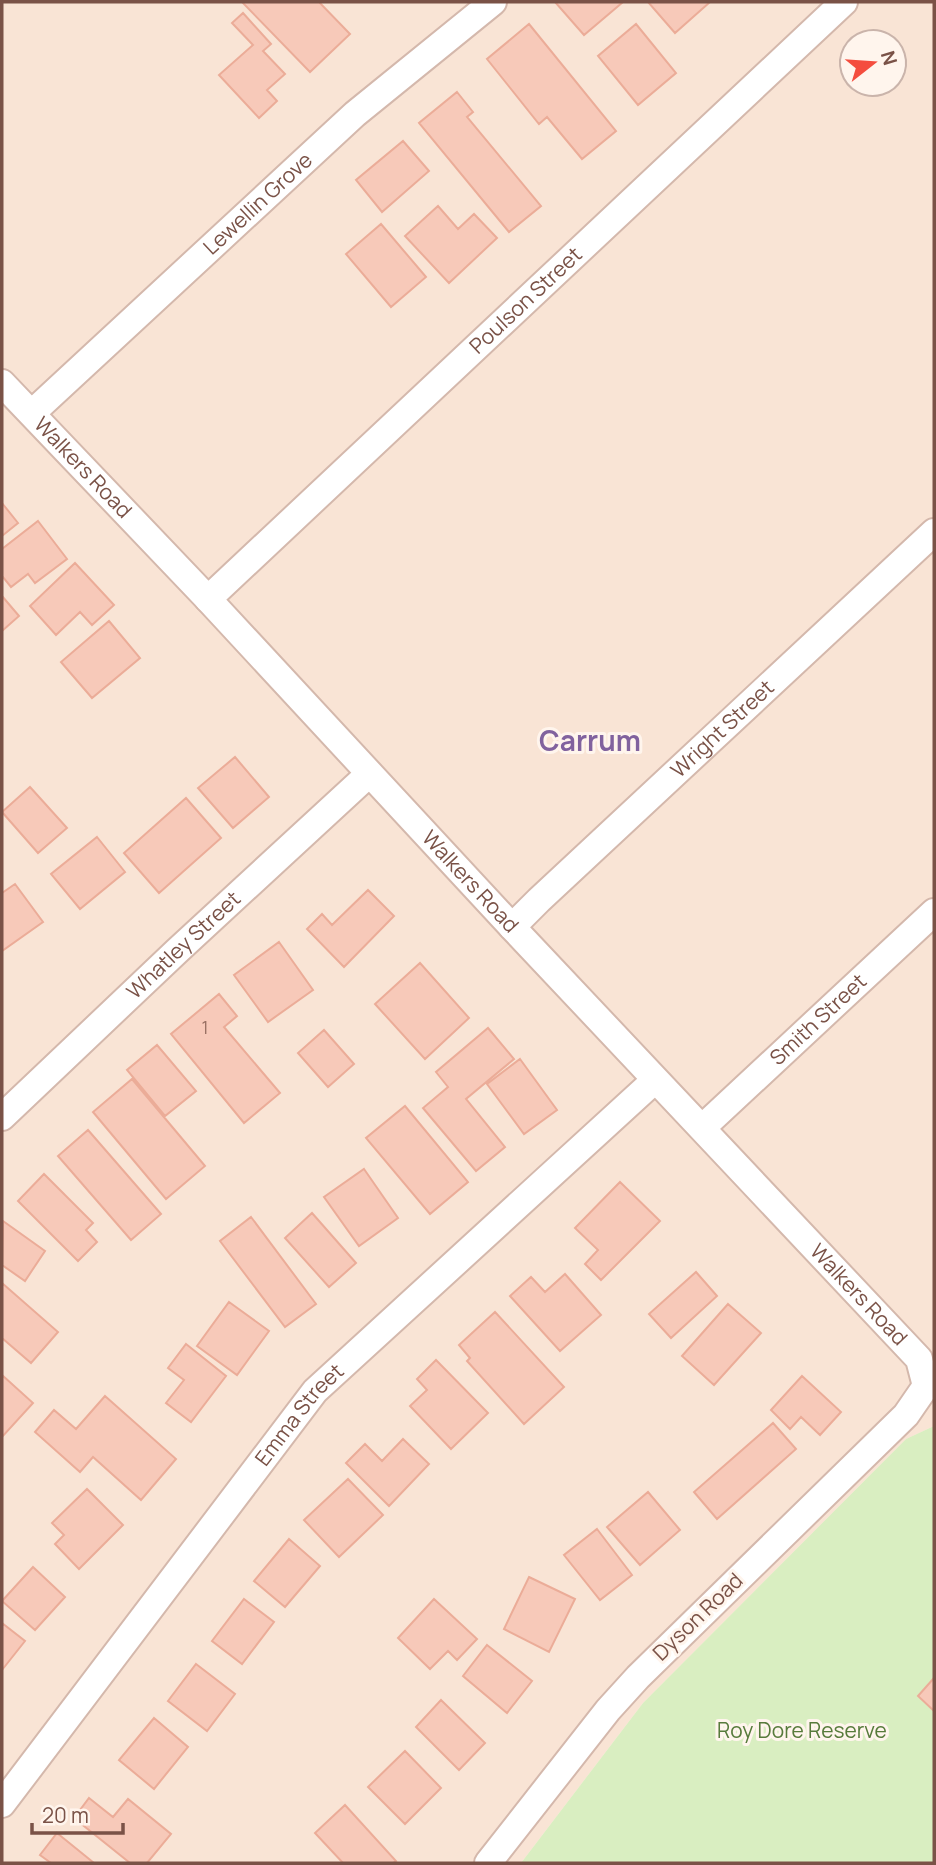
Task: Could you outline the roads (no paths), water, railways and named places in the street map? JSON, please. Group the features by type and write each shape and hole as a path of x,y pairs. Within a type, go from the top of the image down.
{"street":[{"name":"Lewellin Grove","path":"32,414 355,114 493,2"},
{"name":"Poulson Street","path":"208,599 844,2"},
{"name":"Walkers Road","path":"2,383 208,599 655,1080 919,1359 926,1386"},
{"name":"Wright Street","path":"512,927 934,531"},
{"name":"Whatley Street","path":"2,1117 369,774"},
{"name":"Smith Street","path":"702,1128 934,912"},
{"name":"Emma Street","path":"2,1804 315,1391 655,1080"},
{"name":"Dyson Road","path":"488,1863 608,1710 638,1676 906,1415 926,1386"}],"district":[{"name":"Carrum","path":"590,741"}],"park label":[{"name":"Roy Dore Reserve","path":"802,1731"}]}
